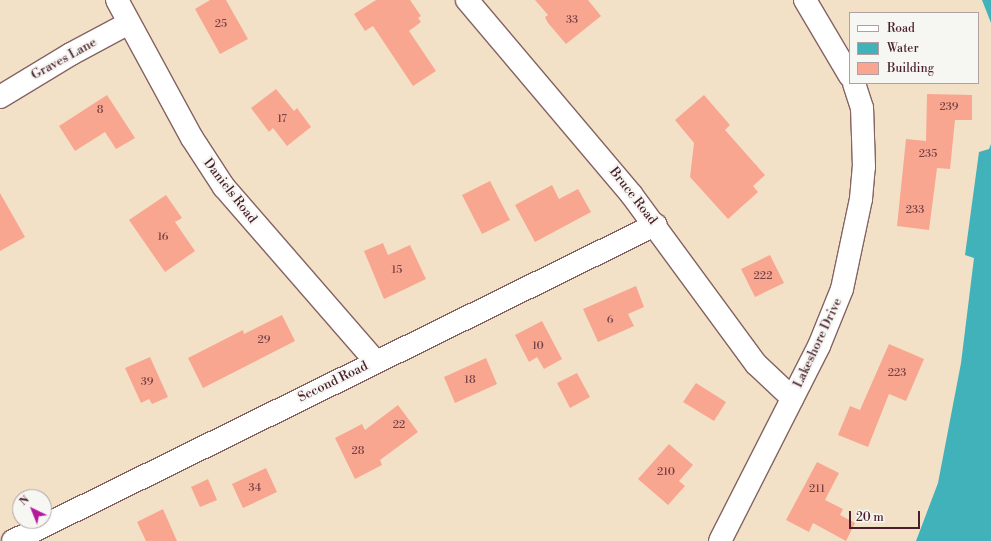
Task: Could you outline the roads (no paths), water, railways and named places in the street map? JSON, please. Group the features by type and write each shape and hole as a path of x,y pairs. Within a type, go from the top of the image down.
{"street":[{"name":"Daniels Road","path":"116,0 192,138 224,187 375,361"},
{"name":"Bruce Road","path":"466,0 491,31 602,157 655,225 756,364 792,398"},
{"path":"805,0 849,74"},
{"name":"Graves Lane","path":"0,97 43,70 129,23"},
{"name":"Lakeshore Drive","path":"720,541 819,346 842,289 862,199 865,134 862,108 854,84"},
{"name":"Second Road","path":"13,541 375,361 655,225"}],"water":[{"path":"982,0 991,0 991,23"},
{"path":"991,144 991,541 916,541 938,483 961,363 974,258 965,255 979,152 989,149"}]}
